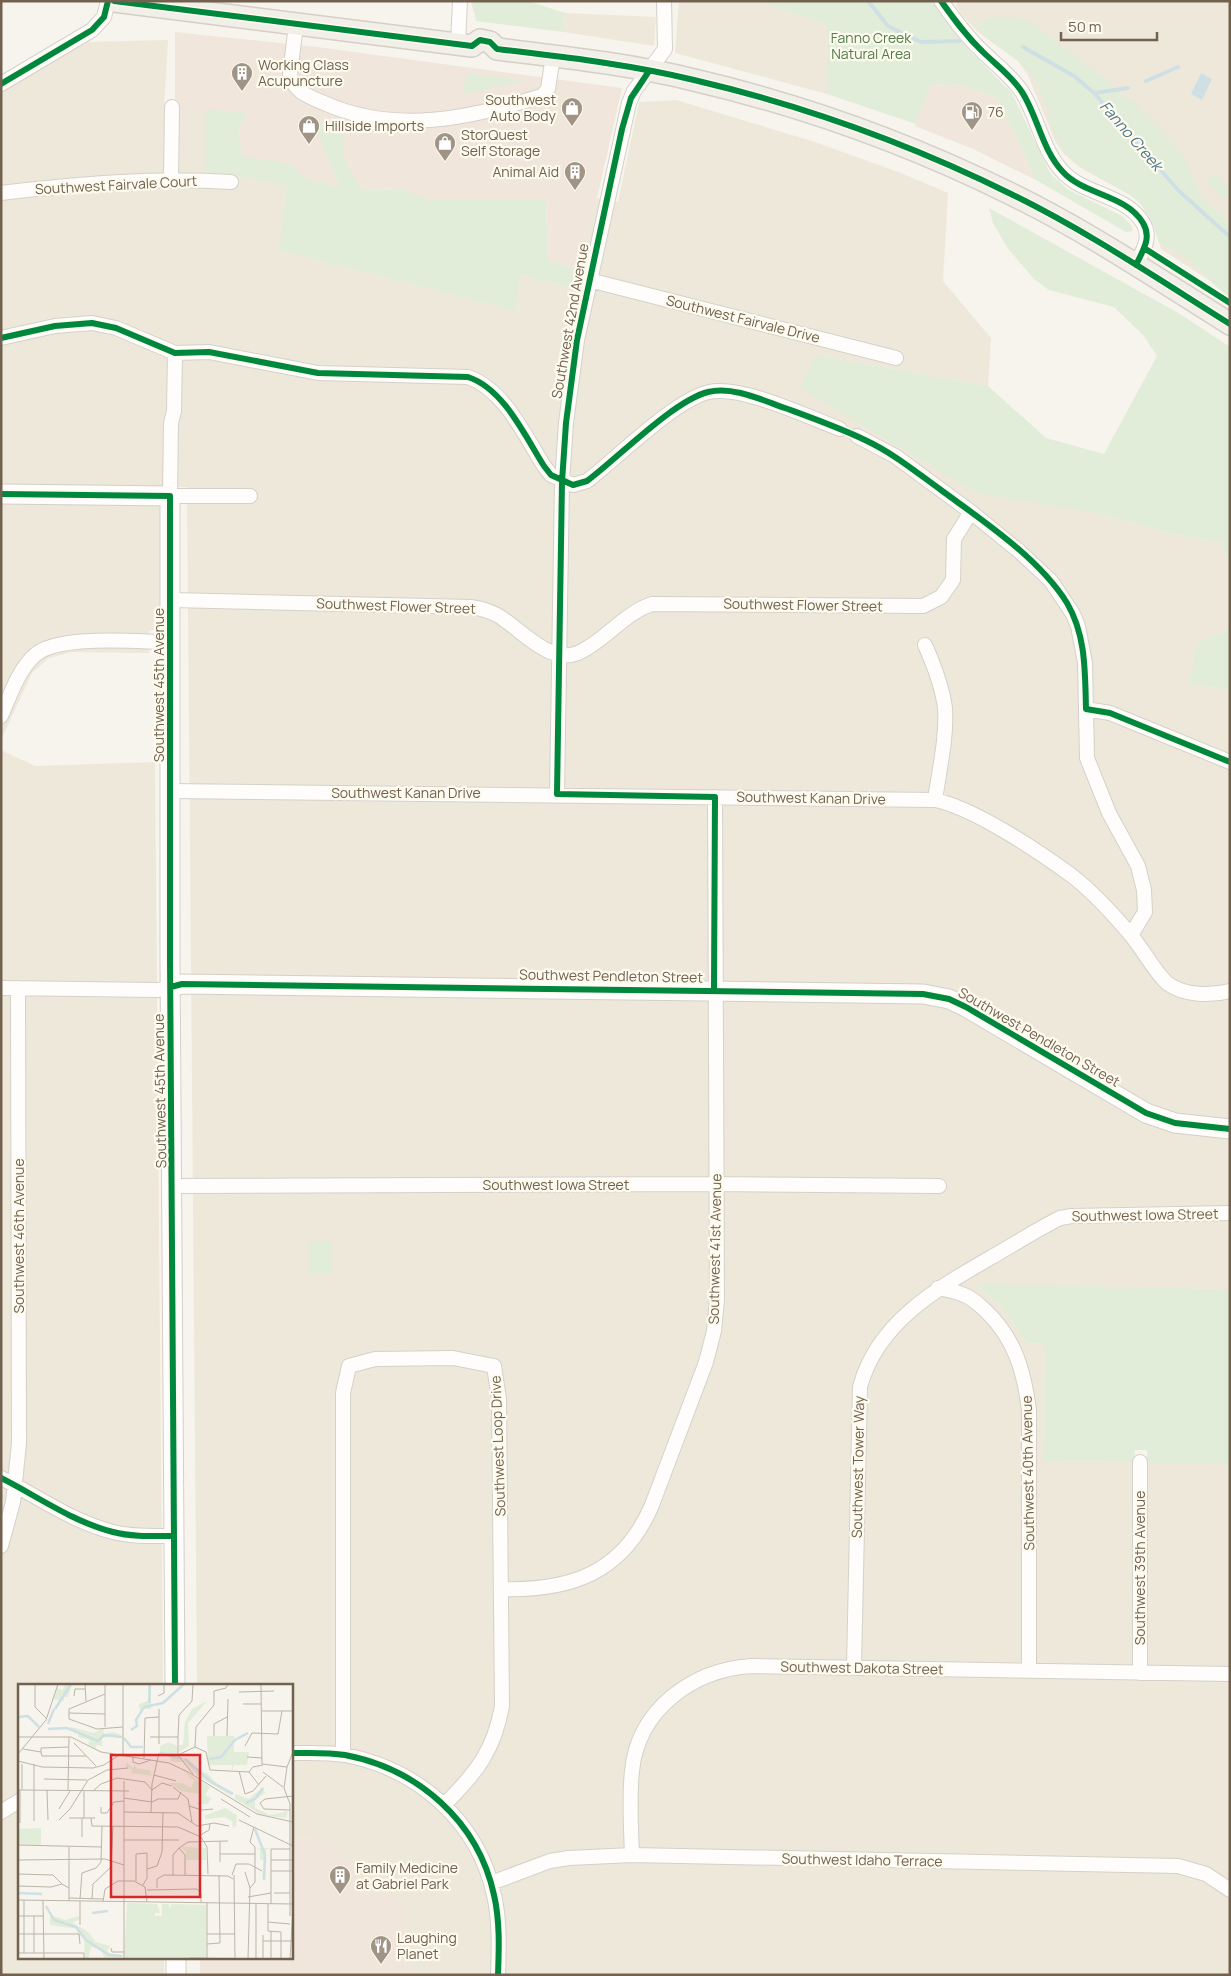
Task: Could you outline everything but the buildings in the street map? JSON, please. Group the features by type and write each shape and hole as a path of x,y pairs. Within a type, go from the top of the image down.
{"main road":[{"path":"114,1 162,4 296,24 465,45 478,53 490,54 497,49 650,70 704,82 802,110 902,147 1010,193 1136,265 1230,324"}],"street":[{"path":"1,84 92,30 104,17 108,1"},
{"path":"460,1 465,45"},
{"name":"Southwest 42nd Avenue","path":"558,794 562,482 570,387 589,280 629,103 665,49 664,1"},
{"path":"941,1 960,28 984,53 1009,74 1022,91 1052,156 1062,171 1082,187 1122,205 1141,219 1147,232 1147,242 1136,265"},
{"path":"296,24 290,76 297,90 334,108 384,120 415,122 445,119 542,96 548,89 552,56"},
{"path":"171,179 172,107"},
{"name":"Southwest Fairvale Court","path":"1,193 85,184 171,179 231,182"},
{"name":"Southwest Fairvale Drive","path":"589,280 896,358"},
{"path":"1,338 55,326 92,323 116,328 175,353 209,352 318,373 468,377 483,383 499,396 544,466 562,482 573,485 587,481 679,407 708,392 736,393 840,430"},
{"name":"Southwest 45th Avenue","path":"175,353 174,411 171,423 170,496 175,1684"},
{"path":"857,436 895,456 971,512 1037,567 1066,602 1078,626 1085,662 1087,758 1109,813 1138,866 1144,890 1145,912 1131,935"},
{"path":"1,494 250,496"},
{"name":"Southwest Flower Street","path":"171,600 472,607 497,615 536,643 560,654 581,652 639,609 652,604 923,606 941,597 953,580 954,539 971,512"},
{"path":"1,716 26,665 35,656 52,645 71,642 171,642"},
{"path":"925,645 936,670 944,707 945,722 935,800"},
{"path":"1086,709 1110,713 1230,762"},
{"name":"Southwest Kanan Drive","path":"171,791 558,794 935,800 959,807 1001,830 1072,876 1131,935 1167,983 1179,989 1206,995 1230,991"},
{"name":"Southwest 41st Avenue","path":"502,1589 553,1587 578,1580 600,1568 622,1552 643,1525 703,1371 714,1331 717,1300 714,990 715,796"},
{"name":"Southwest Pendleton Street","path":"1,988 158,990 192,984 912,993 941,997 981,1015 1146,1113 1175,1123 1230,1128"},
{"name":"Southwest 46th Avenue","path":"1,1546 13,1502 19,1402 18,988"},
{"name":"Southwest Iowa Street","path":"173,1186 716,1184 939,1186"},
{"name":"Southwest Iowa Street","path":"1060,1218 1072,1216 1230,1213"},
{"name":"Southwest Tower Way","path":"854,1667 860,1387 864,1369 897,1322 938,1288 1060,1218"},
{"name":"Southwest 40th Avenue","path":"938,1288 970,1298 996,1321 1014,1347 1023,1374 1029,1410 1029,1671"},
{"name":"Southwest Loop Drive","path":"343,1754 343,1393 349,1366 375,1359 453,1358 494,1366 499,1399 502,1706 499,1723 491,1746 480,1766 445,1804"},
{"name":"Southwest 39th Avenue","path":"1140,1462 1140,1673"},
{"path":"1,1478 102,1529 127,1534 174,1536"},
{"name":"Southwest Dakota Street","path":"632,1855 631,1790 634,1757 643,1732 658,1709 669,1699 702,1677 735,1667 854,1667 1230,1674"},
{"path":"292,1753 343,1754 376,1764 406,1776 445,1804 472,1839 491,1882 499,1930 498,1975"},
{"path":"1,1812 18,1802"},
{"name":"Southwest Idaho Terrace","path":"491,1882 550,1861 632,1855 1178,1866 1206,1874 1230,1890"},
{"path":"176,1958 176,1975"}],"shaded area":[{"path":"679,1 757,1 827,24 827,94 675,53"},
{"path":"958,1 1230,1 1230,294 1161,249 1157,231 1141,204 1130,195 1079,167 1063,153 1055,141 1028,75 1018,61 979,33 961,14 956,6"},
{"path":"565,13 656,17 654,46 564,32"},
{"path":"175,32 317,47 622,88 597,198 574,268 548,261 546,200 424,200 406,190 361,189 344,156 344,131 314,124 339,186 308,180 289,164 243,157 238,129 248,113 175,109"},
{"path":"168,40 164,108 205,109 205,171 287,186 278,250 517,311 520,275 572,288 574,268 597,198 618,202 639,102 676,100 815,142 901,173 948,193 943,281 991,338 988,386 816,355 1095,513 1172,534 1221,542 1230,566 1230,629 1196,644 1189,684 1230,690 1230,1289 976,1285 1001,1306 1027,1343 1045,1344 1044,1461 1230,1463 1230,1975 405,1975 406,1907 318,1838 292,1839 292,1684 197,1684 187,487 1,487 1,89 88,42"},
{"path":"1201,73 1212,79 1202,100 1191,94"},
{"path":"931,84 963,86 997,98 1036,180 973,149 915,126"},
{"path":"1,504 162,504 162,631 149,630 149,653 72,652 49,658 32,673 1,740"},
{"path":"1,750 35,766 155,762 163,1684 18,1684 18,1958 164,1958 164,1975 1,1975"},
{"path":"318,1838 406,1907 405,1975 200,1975 200,1958 292,1958 292,1839"}],"green space":[{"path":"471,1 528,1 565,13 564,32 476,21"},
{"name":"Fanno Creek Natural Area","path":"757,1 931,1 970,51 1012,93 1050,173 1067,189 1122,216 1131,225 1133,231 1126,232 1036,180 997,98 963,86 931,84 916,124 827,94 827,24"},
{"path":"1008,17 1031,22 1107,81 1121,95 1133,101 1182,153 1202,199 1230,223 1230,297 1189,260 1159,243 1150,217 1134,198 1069,157 1056,137 1036,82 1023,65 988,38 976,24 991,18"},
{"path":"467,73 526,80 462,95"},
{"path":"205,109 248,113 238,129 243,156 290,164 308,180 339,186 314,124 315,121 344,131 344,156 361,189 406,190 425,200 546,200 548,261 574,268 572,288 520,275 517,311 278,250 287,186 205,171"},
{"path":"1215,173 1230,190 1230,195 1224,200 1207,181"},
{"path":"989,208 1180,314 1230,347 1230,566 1221,542 1172,534 1095,513 977,493 800,388 816,355 988,386 1046,438 1104,454 1157,356 1144,336 1114,307 1049,290 1034,279 1006,246 993,223"},
{"path":"1230,629 1230,690 1189,684 1196,644"},
{"path":"309,1241 331,1241 331,1273 309,1273"},
{"path":"975,1284 1230,1289 1230,1463 1147,1463 1147,1450 1135,1450 1134,1462 1044,1461 1045,1344 1027,1343 1001,1306"}],"waterway":[{"name":"Fanno Creek","path":"868,1 888,26 921,42 960,41"},
{"name":"Fanno Creek","path":"1023,47 1074,76 1094,93 1178,190 1230,237"},
{"path":"1146,81 1178,67"},
{"path":"1094,93 1128,88"}],"cycle path":[{"path":"1,84 92,30 104,17 108,1"},
{"path":"114,1 472,46 480,40 490,42 497,49 645,70 694,80 775,101 895,143 1011,194 1095,240 1230,324"},
{"path":"941,1 971,39 1018,86 1032,112 1050,154 1063,172 1082,186 1127,206 1143,223 1146,228 1147,239 1136,265"},
{"path":"649,71 631,98 622,129 577,340 566,423 562,482 557,794 715,797 714,989"},
{"path":"1144,248 1230,303"},
{"path":"1,338 55,326 92,323 116,328 175,353 209,352 318,373 468,377 481,383 503,403 551,475 573,485 587,481 646,431 694,397 708,392 727,391 757,398 836,427 885,451 974,514 1026,556 1055,586 1073,615 1078,628 1083,654 1086,709 1110,713 1230,762"},
{"path":"1,494 170,496 170,959 175,1684"},
{"path":"171,987 182,984 923,994 949,999 966,1007 1146,1113 1175,1123 1230,1129"},
{"path":"1,1478 69,1515 98,1528 128,1535 174,1536"},
{"path":"292,1753 338,1754 372,1762 397,1772 441,1802 459,1822 474,1844 486,1868 496,1905 499,1945 498,1975"}],"place":[{"name":"Working Class Acupuncture","path":"242,92"},
{"name":"Southwest Auto Body","path":"572,127"},
{"name":"76","path":"972,131"},
{"name":"Hillside Imports","path":"309,145"},
{"name":"StorQuest Self Storage","path":"445,162"},
{"name":"Animal Aid","path":"575,191"},
{"name":"Family Medicine at Gabriel Park","path":"340,1895"},
{"name":"Laughing Planet","path":"381,1965"}]}
